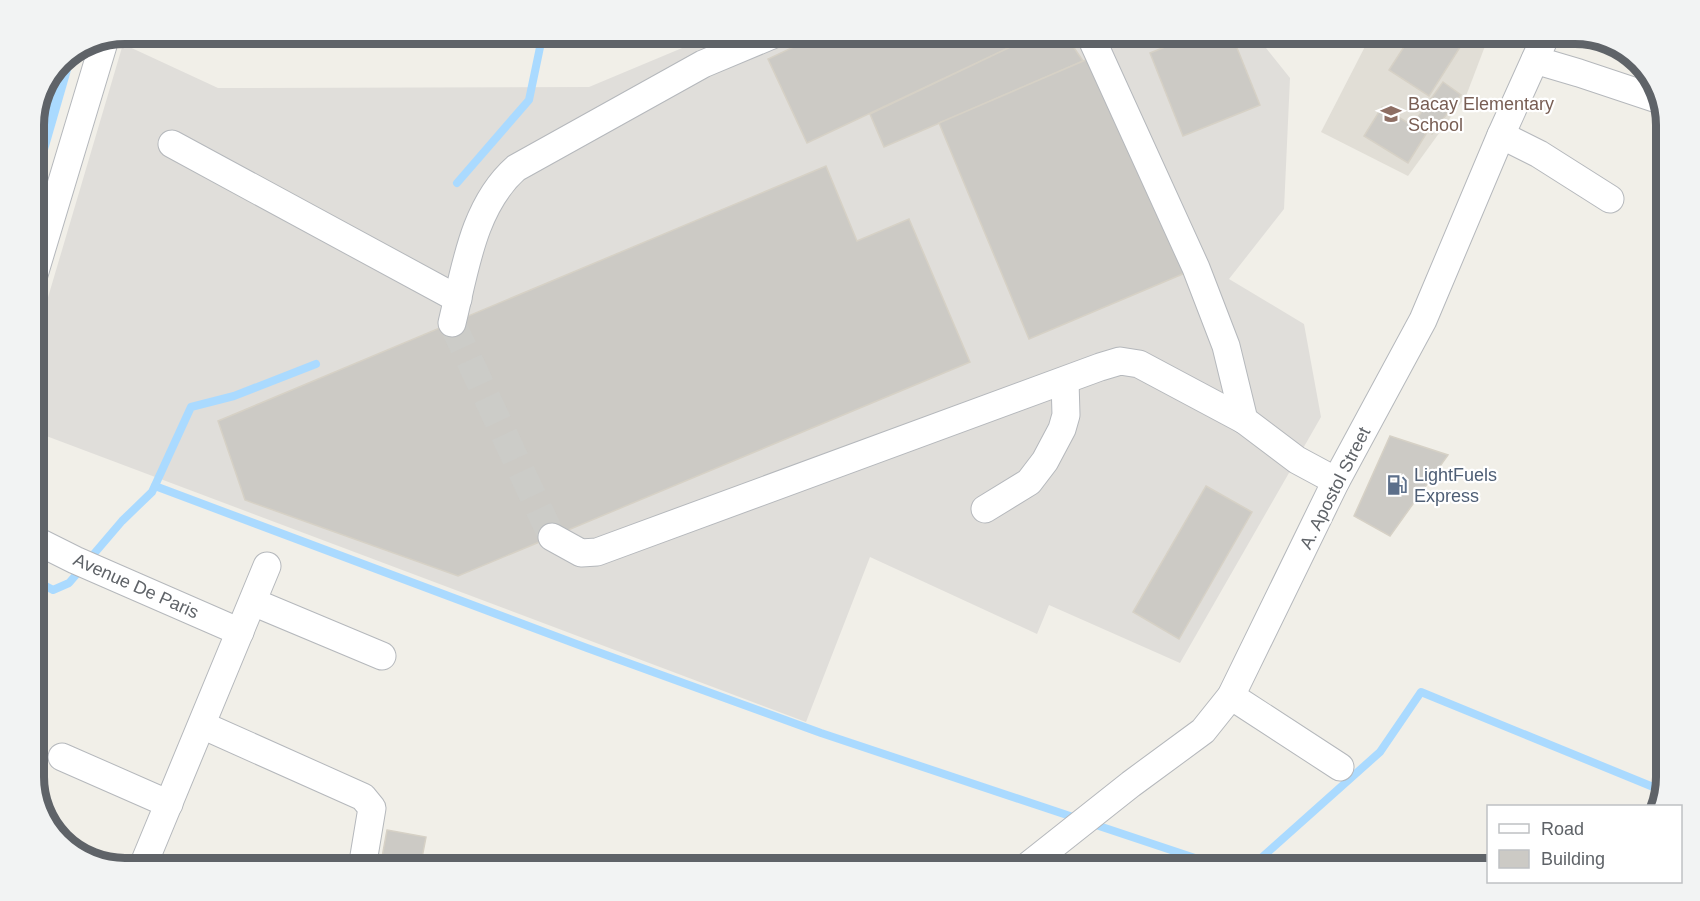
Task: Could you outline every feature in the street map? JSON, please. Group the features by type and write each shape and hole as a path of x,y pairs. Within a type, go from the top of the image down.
{"street":[{"path":"172,144 455,311 475,232 504,178 516,168 703,64 751,44"},
{"path":"1094,44 1196,268 1226,346 1244,420"},
{"name":"A. Apostol Street","path":"1038,858 1203,731 1231,696 1336,481 1423,320 1542,44"},
{"path":"44,241 102,47"},
{"path":"1535,60 1651,97"},
{"path":"1501,135 1539,154 1610,199"},
{"path":"552,537 581,553 597,552 1120,361 1139,364 1244,420 1297,460 1336,481"},
{"path":"985,509 1029,482 1045,461 1062,429 1066,415 1065,381"},
{"name":"Avenue De Paris","path":"44,544 240,632"},
{"path":"150,858 169,804 267,566"},
{"path":"253,602 382,656"},
{"path":"1231,696 1340,767"},
{"path":"202,725 363,797 372,808 364,858"},
{"path":"62,757 169,804"}],"shaded area":[{"path":"123,44 218,88 589,87 692,44 1263,44 1290,78 1284,209 1229,279 1304,324 1321,417 1180,663 1049,605 1037,634 870,557 806,722 44,435 44,311"},
{"name":"Bacay Elementary School","path":"1366,44 1486,44 1466,96 1408,176 1321,132"}],"water":[{"path":"73,62 44,164 46,104 57,80"}],"building":[{"path":"800,44 1017,44 807,143 768,59"},
{"path":"1017,44 1071,44 1083,61 884,147 870,114"},
{"path":"1172,44 1235,44 1260,105 1183,136 1150,53"},
{"path":"1406,44 1462,44 1429,96 1389,70"},
{"path":"1095,56 1185,273 1029,339 939,123"},
{"path":"1443,82 1461,95 1432,134 1415,121"},
{"path":"1382,107 1426,134 1408,163 1364,136"},
{"path":"826,166 857,241 909,219 970,362 458,576 245,500 218,421"},
{"name":"LightFuels Express","path":"1390,436 1448,455 1390,536 1354,516"},
{"path":"1206,486 1252,512 1179,639 1133,612"},
{"path":"387,830 426,837 422,858 382,858"}],"waterway":[{"path":"457,183 529,100 541,44"},
{"path":"44,585 53,590 69,583 122,521 152,492 191,407 234,396 316,364"},
{"path":"155,486 821,733 1079,819"},
{"path":"1261,858 1380,752 1421,692 1656,788"},
{"path":"1090,823 1195,858"}],"tunnel":[{"path":"452,323 552,537"}],"place":[{"name":"Bacay Elementary School","path":"1391,114"},
{"name":"LightFuels Express","path":"1397,485"}]}
